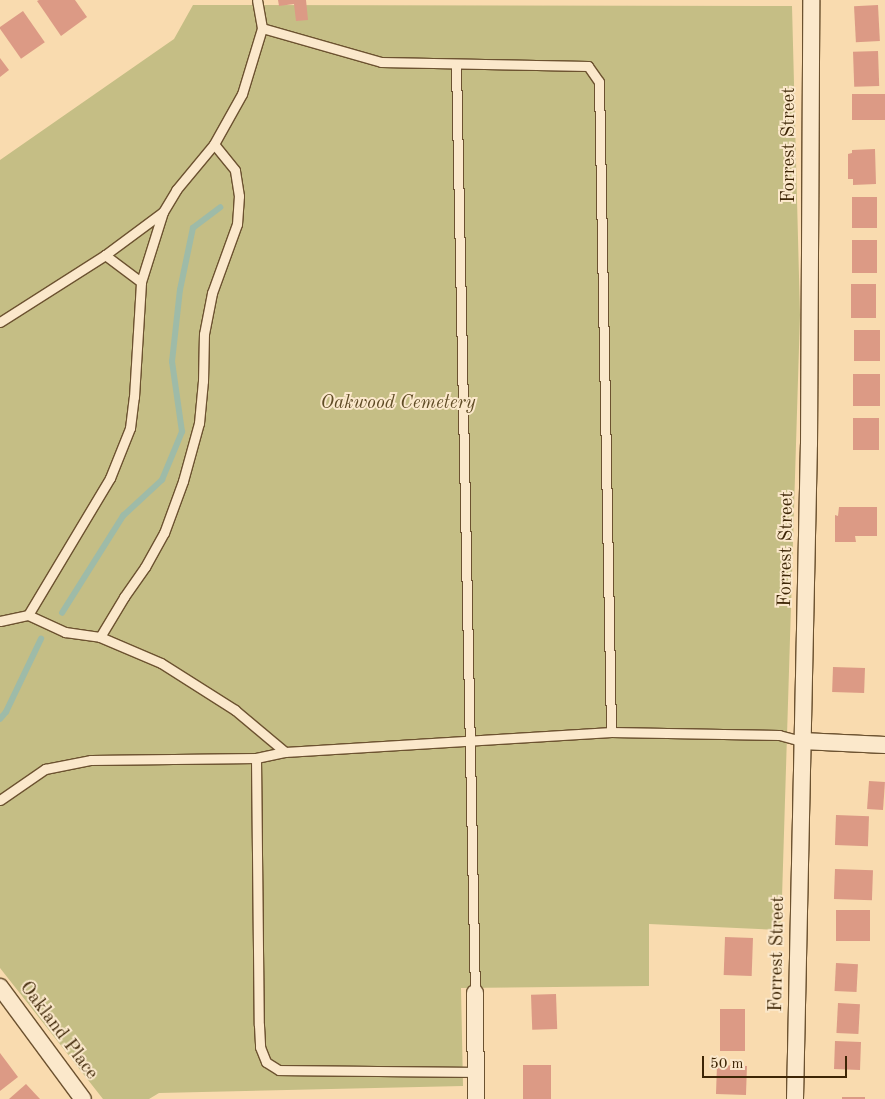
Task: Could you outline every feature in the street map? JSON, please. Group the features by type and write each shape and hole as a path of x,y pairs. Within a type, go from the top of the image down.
{"street":[{"name":"Forrest Street","path":"795,1099 809,444 811,0"},
{"path":"802,741 885,745"},
{"name":"Oakland Place","path":"0,987 83,1099"},
{"path":"475,993 476,1099"}],"lane":[{"path":"28,615 110,478 130,428 134,397 141,282 163,212 176,190 214,144 242,94 262,28 257,0"},
{"path":"262,28 381,62 456,65 588,66 599,82 610,732"},
{"path":"456,65 475,993"},
{"path":"100,636 145,567 164,533 183,481 199,423 203,381 204,334 212,293 238,224 239,196 235,170 214,144"},
{"path":"0,322 106,255 163,212"},
{"path":"106,255 141,282"},
{"path":"0,621 28,615 65,632 100,636 162,664 235,710 285,752"},
{"path":"0,800 46,769 91,760 256,758 285,752 471,739 610,732 779,735 802,741"},
{"path":"256,758 259,1026 260,1047 266,1062 279,1070 476,1072"}],"green space":[{"name":"Oakwood Cemetery","path":"193,5 792,6 800,315 781,930 649,924 649,986 461,988 463,1086 159,1093 149,1099 103,1099 0,968 0,160 174,39"}],"building":[{"path":"75,0 87,17 61,36 37,1"},
{"path":"278,0 306,0 308,20 296,21 294,4 279,6"},
{"path":"878,5 880,41 856,42 854,6"},
{"path":"23,11 45,42 21,59 0,27"},
{"path":"878,51 879,86 854,87 853,52"},
{"path":"0,58 9,70 0,77"},
{"path":"852,94 885,94 885,120 852,120"},
{"path":"875,149 876,184 853,185 853,179 848,179 848,154 852,153 852,150"},
{"path":"852,197 877,197 877,228 852,228"},
{"path":"852,240 877,240 877,273 852,273"},
{"path":"851,284 876,284 876,318 851,318"},
{"path":"854,330 880,330 880,361 854,361"},
{"path":"853,374 880,374 880,406 853,406"},
{"path":"853,418 879,418 879,450 853,450"},
{"path":"839,507 877,507 877,536 855,536 856,542 835,542 835,515 838,516"},
{"path":"833,667 865,668 864,693 832,692"},
{"path":"869,781 885,782 883,810 867,809"},
{"path":"836,815 869,816 868,846 835,845"},
{"path":"835,869 873,870 872,900 834,899"},
{"path":"836,910 870,910 870,941 836,941"},
{"path":"725,937 753,938 752,976 724,975"},
{"path":"836,963 858,964 857,992 835,991"},
{"path":"556,994 557,1029 532,1030 531,995"},
{"path":"838,1003 860,1004 858,1034 836,1033"},
{"path":"720,1009 745,1009 745,1051 720,1051"},
{"path":"835,1041 861,1042 860,1070 834,1069"},
{"path":"0,1053 18,1077 0,1091"},
{"path":"523,1065 551,1065 551,1099 523,1099"},
{"path":"717,1065 747,1066 746,1095 716,1094"},
{"path":"26,1084 40,1099 9,1099"},
{"path":"842,1097 865,1097 865,1099 842,1099"}],"waterway":[{"path":"62,613 123,516 162,480 182,432 172,362 180,290 193,228 220,208"},
{"path":"0,719 6,712 41,639"}]}
